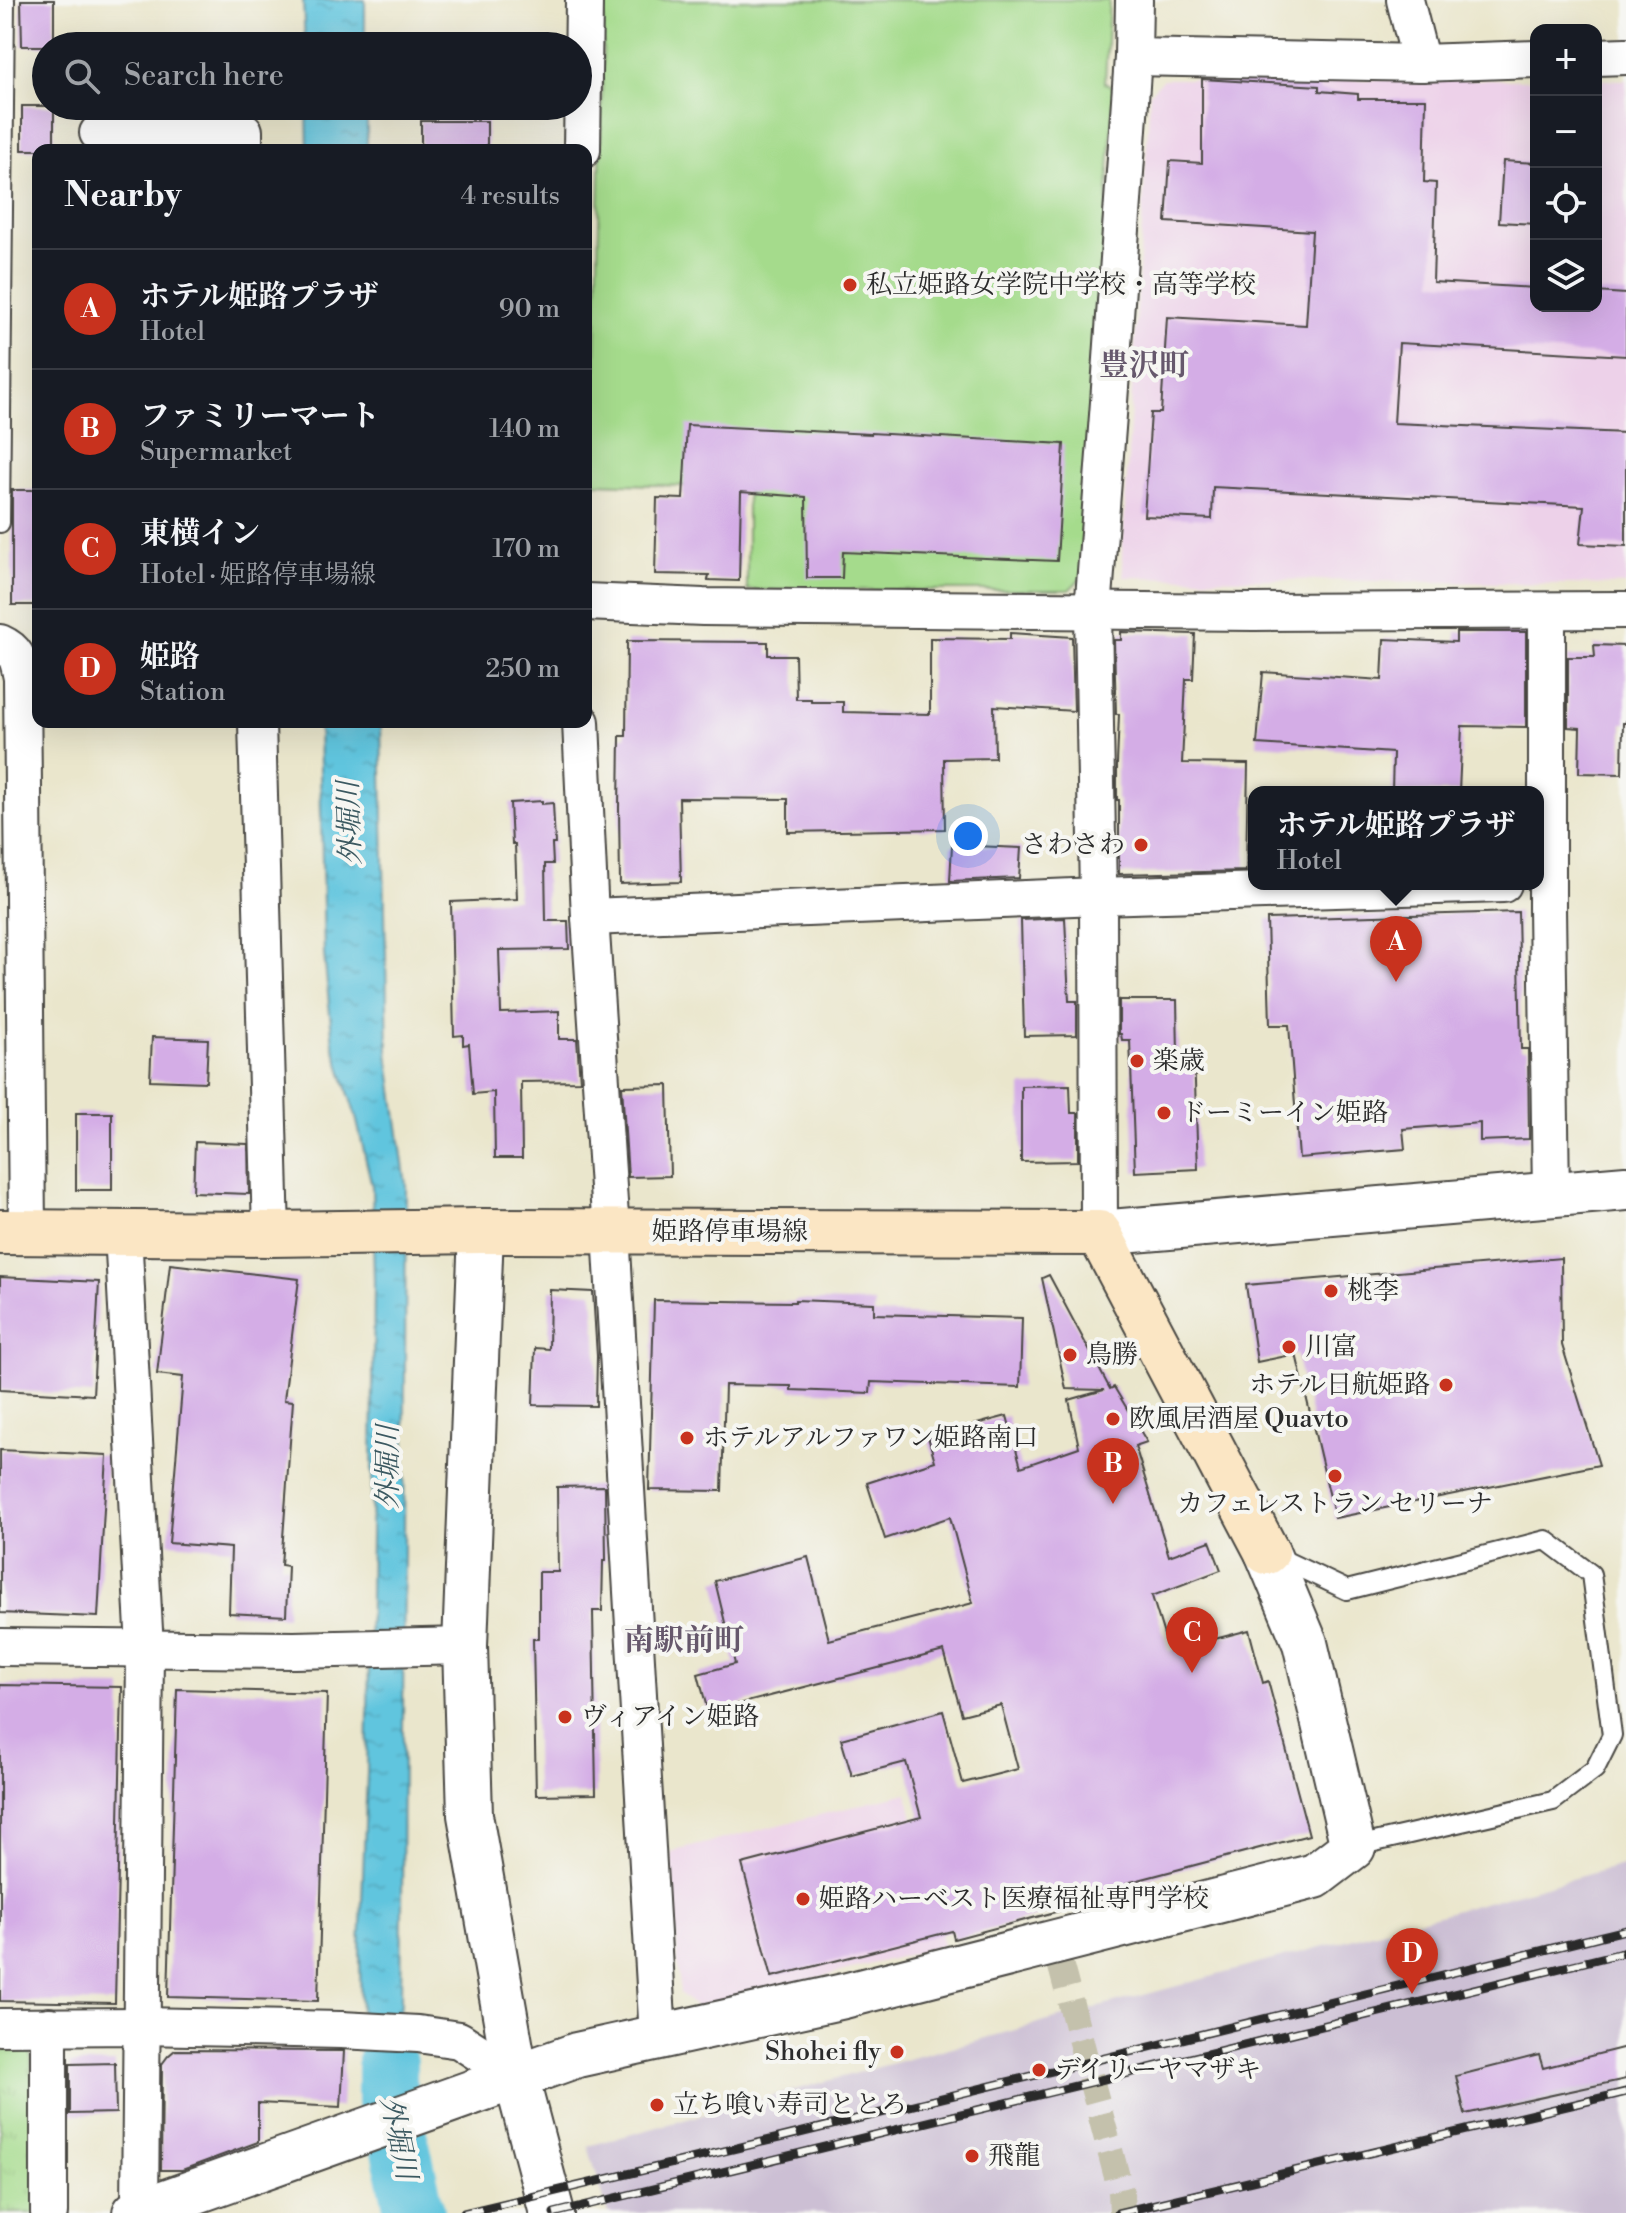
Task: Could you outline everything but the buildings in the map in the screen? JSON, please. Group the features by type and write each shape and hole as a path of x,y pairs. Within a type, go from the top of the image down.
{"main road":[{"name":"姫路停車場線","path":"14,1232 1099,1233"},
{"path":"1099,1233 1267,1552"}],"street":[{"path":"584,0 584,32"},
{"path":"1134,0 1111,386 1093,611 1099,1233 1626,1188"},
{"path":"1405,0 1421,63"},
{"path":"1602,57 1626,56"},
{"path":"1133,57 1421,63 1530,59"},
{"path":"582,120 582,144"},
{"path":"98,133 244,131 244,144"},
{"path":"592,602 703,607 1093,611 1626,610"},
{"path":"1544,786 1547,611"},
{"path":"0,643 11,648 18,658 22,678 14,1232"},
{"path":"257,728 271,1234"},
{"path":"581,728 658,2037"},
{"path":"590,917 1300,890"},
{"path":"1542,890 1551,1195"},
{"path":"481,1231 465,1646 470,1815 516,2077 552,2213"},
{"path":"123,1232 145,1649 138,2212 577,2055 844,1996 1315,1876 1353,1847 1305,1643 1267,1552"},
{"path":"0,1647 294,1650 465,1646"},
{"path":"49,2026 49,2213"},
{"path":"0,2027 141,2026 418,2034 459,2040 516,2077"}],"lane":[{"path":"0,523 5,0"},
{"path":"1267,1552 1347,1590 1546,1540 1591,1574 1612,1735 1595,1769 1553,1801 1353,1847"}],"shaded area":[{"name":"私立姫路女学院中学校・高等学校","path":"1163,79 1530,80 1530,312 1602,312 1602,80 1626,80 1626,585 1124,577 1122,558 1150,93"},
{"name":"姫路ハーベスト医療福祉専門学校","path":"907,1793 943,1946 696,2008 680,1993 671,1852"},
{"path":"1626,1864 1626,2213 608,2213 588,2146"}],"green space":[{"name":"私立姫路女学院中学校・高等学校","path":"604,0 1109,0 1105,83 1114,88 1085,574 1069,590 747,590 747,488 593,483"},
{"path":"0,2049 31,2049 36,2213 0,2213"}],"water":[{"path":"303,0 365,0 365,32 304,32"},
{"path":"307,120 367,120 367,144 308,144"},
{"path":"319,728 381,728 388,1053 406,1185 402,1910 397,2047 413,2094 362,2111 360,1951 367,1773 372,1478 372,1186 356,1117 333,1044 324,954"}],"waterway":[{"name":"外堀川","path":"387,2063 387,2102 415,2213"}],"tunnel":[{"path":"1060,1963 1121,2192 1122,2213"}],"railway":[{"path":"464,2213 1626,1930"},
{"path":"554,2213 1626,1952"},
{"path":"1118,2213 1626,2092"}],"place":[{"name":"私立姫路女学院中学校・高等学校","path":"850,285"},
{"name":"さわさわ","path":"1141,845"},
{"name":"ホテル姫路プラザ","path":"1396,982"},
{"name":"楽歳","path":"1137,1061"},
{"name":"ドーミーイン姫路","path":"1164,1113"},
{"name":"桃李","path":"1331,1291"},
{"name":"川富","path":"1289,1347"},
{"name":"鳥勝","path":"1070,1355"},
{"name":"ホテル日航姫路","path":"1446,1385"},
{"name":"欧風居酒屋 Quavto","path":"1113,1419"},
{"name":"ホテルアルファワン姫路南口","path":"687,1438"},
{"name":"カフェレストラン セリーナ","path":"1335,1476"},
{"name":"ファミリーマート","path":"1113,1504"},
{"name":"東横イン","path":"1192,1673"},
{"name":"ヴィアイン姫路","path":"565,1717"},
{"name":"姫路ハーベスト医療福祉専門学校","path":"803,1899"},
{"name":"姫路","path":"1412,1994"},
{"name":"Shohei fly","path":"897,2052"},
{"name":"デイリーヤマザキ","path":"1039,2070"},
{"name":"立ち喰い寿司ととろ","path":"657,2105"},
{"name":"飛龍","path":"972,2156"}],"district":[{"name":"豊沢町","path":"1144,366"},
{"name":"南駅前町","path":"684,1641"}]}
